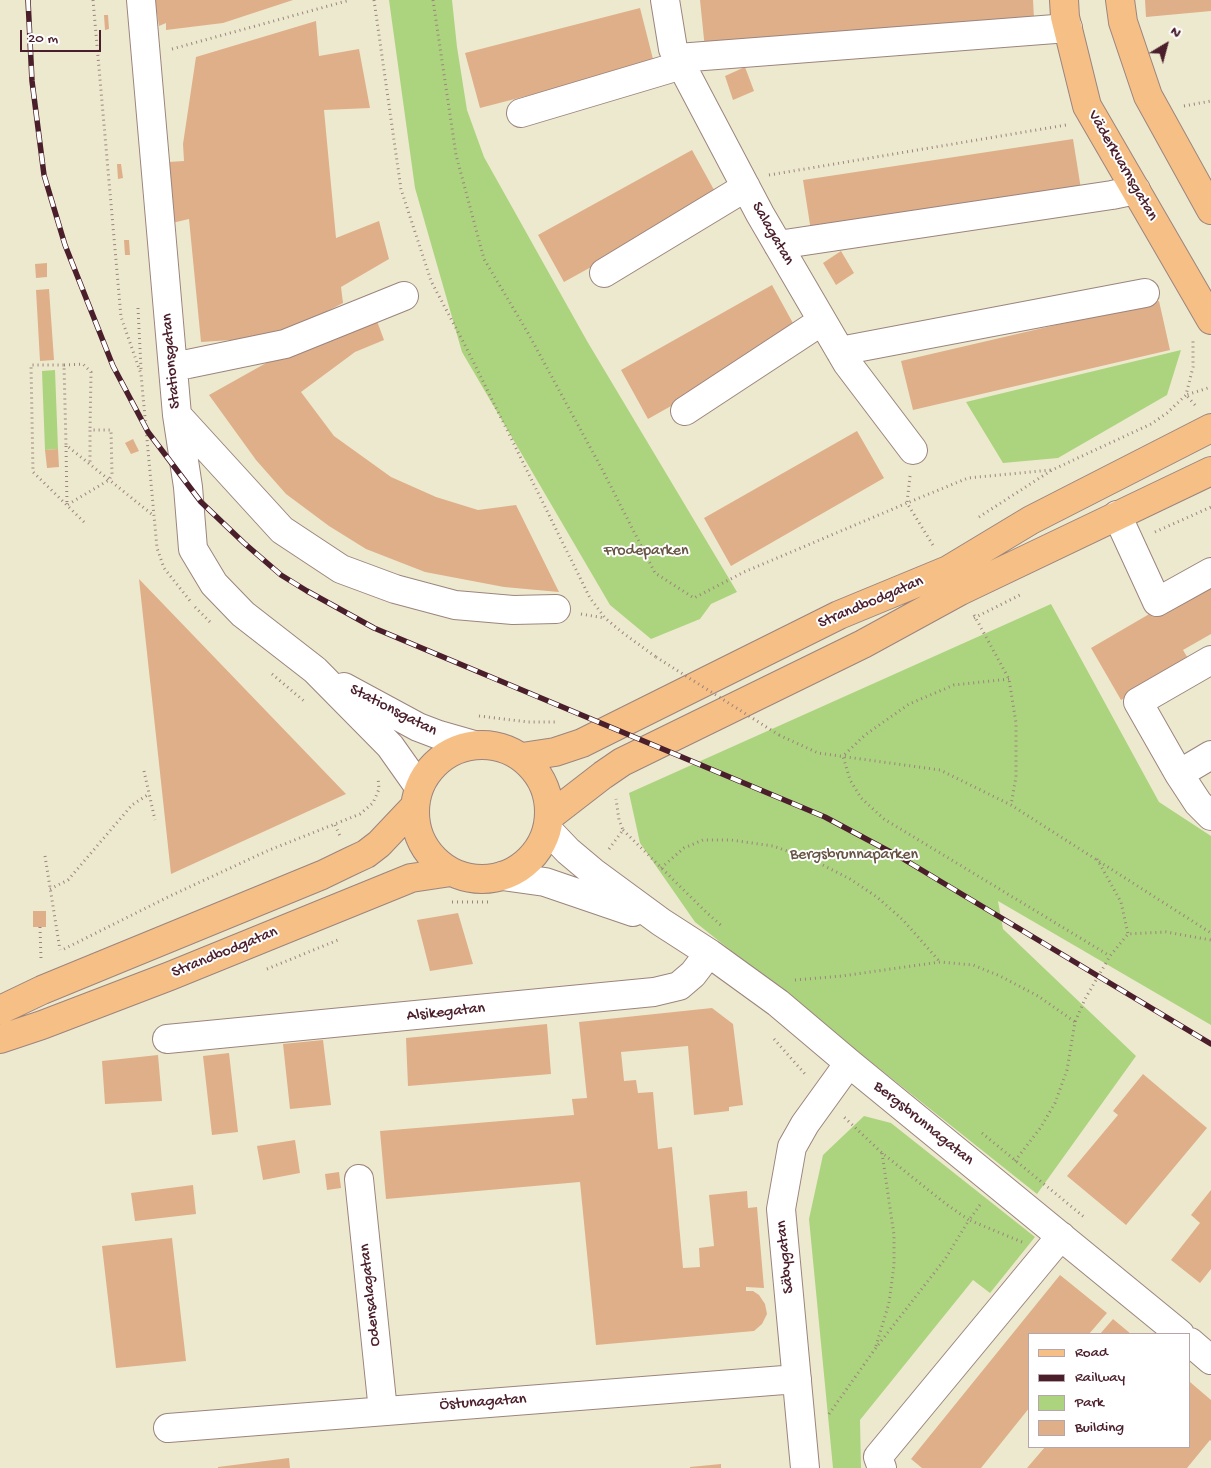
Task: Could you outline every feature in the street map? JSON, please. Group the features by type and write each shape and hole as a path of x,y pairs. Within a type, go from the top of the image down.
{"main road":[{"name":"Väderkvarnsgatan","path":"1064,0 1068,28 1087,106 1136,190 1200,327"},
{"path":"1120,0 1123,22 1148,96 1211,210"},
{"name":"Strandbodgatan","path":"522,757 555,752 582,743 839,615 948,570 1032,520 1211,428"},
{"name":"Strandbodgatan","path":"549,823 596,779 622,762 863,644 960,591 1211,471"},
{"path":"0,1010 42,990 322,875 359,857 379,844 417,797 432,767 441,758 457,749 487,744 499,746 522,757 530,764 544,783 548,793 549,823 543,842 536,854 498,889 480,879 469,878 451,872 436,861 421,839 416,826 417,797"},
{"name":"Strandbodgatan","path":"0,1039 170,976 412,878 451,872"}],"street":[{"name":"Stationsgatan","path":"141,0 177,416 188,486 192,549 214,584 243,614 314,670 390,746 417,797"},
{"name":"Salagatan","path":"665,0 673,49 778,245 847,363 913,450"},
{"path":"521,113 680,62 1068,28"},
{"path":"604,273 744,183"},
{"path":"778,245 1136,190"},
{"path":"840,351 1145,293"},
{"path":"173,366 286,344 404,296"},
{"path":"685,411 822,321"},
{"path":"177,416 282,530 341,569 395,589 455,605 513,610 556,609"},
{"path":"1116,515 1156,602 1211,572"},
{"path":"1211,660 1138,702 1179,774 1198,802 1211,816"},
{"name":"Stationsgatan","path":"314,670 418,727 474,745"},
{"path":"1179,774 1211,755"},
{"name":"Bergsbrunnagatan","path":"549,823 568,850 593,872 661,922 709,952 778,1003 1179,1333"},
{"name":"Bergsbrunnagatan","path":"498,889 546,882 661,922"},
{"name":"Alsikegatan","path":"167,1039 654,992 679,986 693,974 709,952"},
{"name":"Säbygatan","path":"805,1468 781,1209 792,1147 849,1063"},
{"name":"Odensalagatan","path":"359,1178 382,1411"},
{"path":"882,1468 878,1457 1060,1236"},
{"path":"1191,1343 1211,1360"},
{"name":"Östunagatan","path":"168,1428 797,1379"}],"path":[{"path":"165,51 350,0"},
{"path":"374,0 401,189 431,281 590,598 605,618 656,657 799,745 818,753 940,770 1011,804 1211,933"},
{"path":"433,0 456,155 484,259 528,333 598,462 655,574 694,598 744,572 968,478 1052,470"},
{"path":"744,183 1066,125"},
{"path":"138,307 141,374"},
{"path":"973,520 1052,470 1151,424 1167,412 1186,395 1193,367 1193,342 1200,327"},
{"path":"64,364 67,505"},
{"path":"84,522 33,472 31,365 83,364 91,372 90,465"},
{"path":"67,505 109,480 112,474 111,430 90,430"},
{"path":"66,445 154,516"},
{"path":"913,450 907,502 933,546"},
{"path":"1130,543 1211,507"},
{"path":"925,550 941,541"},
{"path":"960,591 1009,679 1016,723 1016,777 1011,804"},
{"path":"975,617 1027,592"},
{"path":"843,756 865,735 909,704 954,685 1009,679"},
{"path":"843,756 850,780 861,798 884,819 1110,956"},
{"path":"144,771 155,820"},
{"path":"54,953 267,851 360,814 373,802 376,796 379,789 378,774"},
{"path":"50,889 68,880 132,805 149,794"},
{"path":"661,868 684,848 702,840 731,840 773,846 815,861 850,878 877,897 903,920 940,962"},
{"path":"46,856 60,950"},
{"path":"1096,858 1121,902 1128,934"},
{"path":"446,902 498,889"},
{"path":"40,927 41,959 48,956"},
{"path":"824,1421 875,1349 945,1258 968,1220 1042,1128 1055,1103 1067,1070 1075,1022 1085,999 1110,956 1128,934 1166,932 1211,940"},
{"path":"262,971 344,937"},
{"path":"788,981 842,976 940,962 973,965 1000,976 1038,996 1075,1022"},
{"path":"770,1035 808,1077"},
{"path":"842,1115 882,1153 968,1220"},
{"path":"875,1349 889,1303 894,1265 894,1234 882,1153"}],"green space":[{"name":"Frodeparken","path":"389,0 452,0 467,110 484,157 587,341 737,592 711,604 700,619 651,639 610,605 462,352 415,188"},
{"path":"1181,350 1167,395 1058,458 1003,463 966,402"},
{"path":"55,370 58,449 45,450 42,371"},
{"name":"Bergsbrunnaparken","path":"1051,604 1159,802 1211,836 1211,1025 998,901 1003,929 1136,1056 1037,1194 695,922 640,843 629,793"},
{"path":"864,1116 891,1123 1035,1237 990,1293 973,1280 860,1420 861,1468 833,1468 809,1219 823,1155"}],"building":[{"path":"155,0 293,0 223,23 166,30 166,23 159,26"},
{"path":"700,0 1033,0 1034,18 705,49"},
{"path":"1145,0 1211,0 1211,11 1146,17"},
{"path":"640,8 654,63 480,108 465,53"},
{"path":"104,15 108,15 109,29 105,30"},
{"path":"316,21 319,56 359,49 370,108 324,110 336,238 379,221 389,259 341,287 343,303 278,337 201,342 189,219 172,223 168,162 184,161 183,144 196,57"},
{"path":"745,67 754,91 733,100 725,76"},
{"path":"1073,139 1081,189 811,231 803,180"},
{"path":"692,150 718,197 564,282 538,235"},
{"path":"117,164 121,164 123,178 118,179"},
{"path":"124,240 129,240 130,255 125,255"},
{"path":"841,251 854,273 836,285 823,263"},
{"path":"47,263 47,277 36,278 35,264"},
{"path":"772,285 799,334 648,419 621,370"},
{"path":"49,289 54,360 40,361 36,290"},
{"path":"1159,301 1170,350 913,410 901,361"},
{"path":"377,321 384,340 355,352 301,392 334,436 391,477 436,497 478,510 516,505 559,592 504,587 425,572 366,549 329,526 286,494 256,460 209,395 284,353"},
{"path":"857,431 884,478 731,566 704,518"},
{"path":"133,439 139,451 131,454 125,443"},
{"path":"58,449 59,467 47,468 45,450"},
{"path":"1211,578 1211,634 1183,650 1189,660 1121,700 1091,648"},
{"path":"139,579 346,794 171,874"},
{"path":"33,911 46,911 46,927 33,927"},
{"path":"458,913 473,964 430,971 417,920"},
{"path":"712,1008 733,1024 743,1105 729,1107 729,1111 694,1115 688,1046 621,1052 624,1081 636,1080 638,1093 653,1092 658,1149 672,1147 683,1268 700,1267 699,1248 714,1246 709,1195 747,1191 748,1208 757,1207 764,1288 746,1287 746,1291 753,1291 759,1295 765,1304 767,1314 762,1324 754,1331 596,1345 580,1182 386,1199 380,1131 574,1115 572,1099 587,1098 579,1022"},
{"path":"547,1024 551,1074 408,1086 406,1038"},
{"path":"323,1040 331,1105 290,1109 283,1044"},
{"path":"229,1053 238,1132 212,1135 203,1056"},
{"path":"158,1055 162,1101 105,1104 102,1061"},
{"path":"1143,1074 1207,1128 1126,1225 1067,1176 1118,1115 1113,1111"},
{"path":"295,1140 300,1173 263,1180 257,1146"},
{"path":"339,1172 341,1188 327,1190 325,1174"},
{"path":"193,1185 196,1214 135,1221 131,1193"},
{"path":"1211,1190 1211,1269 1200,1283 1171,1260 1200,1223 1191,1215"},
{"path":"172,1238 186,1361 116,1368 102,1246"},
{"path":"1060,1275 1107,1313 1090,1333 1028,1333 1028,1409 981,1468 922,1468 911,1459"},
{"path":"1113,1319 1130,1333 1101,1333"},
{"path":"1191,1383 1211,1400 1211,1441 1187,1468 1027,1468 1044,1448 1191,1448"},
{"path":"289,1458 290,1468 218,1468 218,1467"},
{"path":"721,1464 721,1468 690,1468 690,1467"}],"railway":[{"path":"28,0 32,81 44,175 65,245 113,366 148,432 201,502 244,543 281,575 374,628 825,817 900,857 1211,1044"}]}
